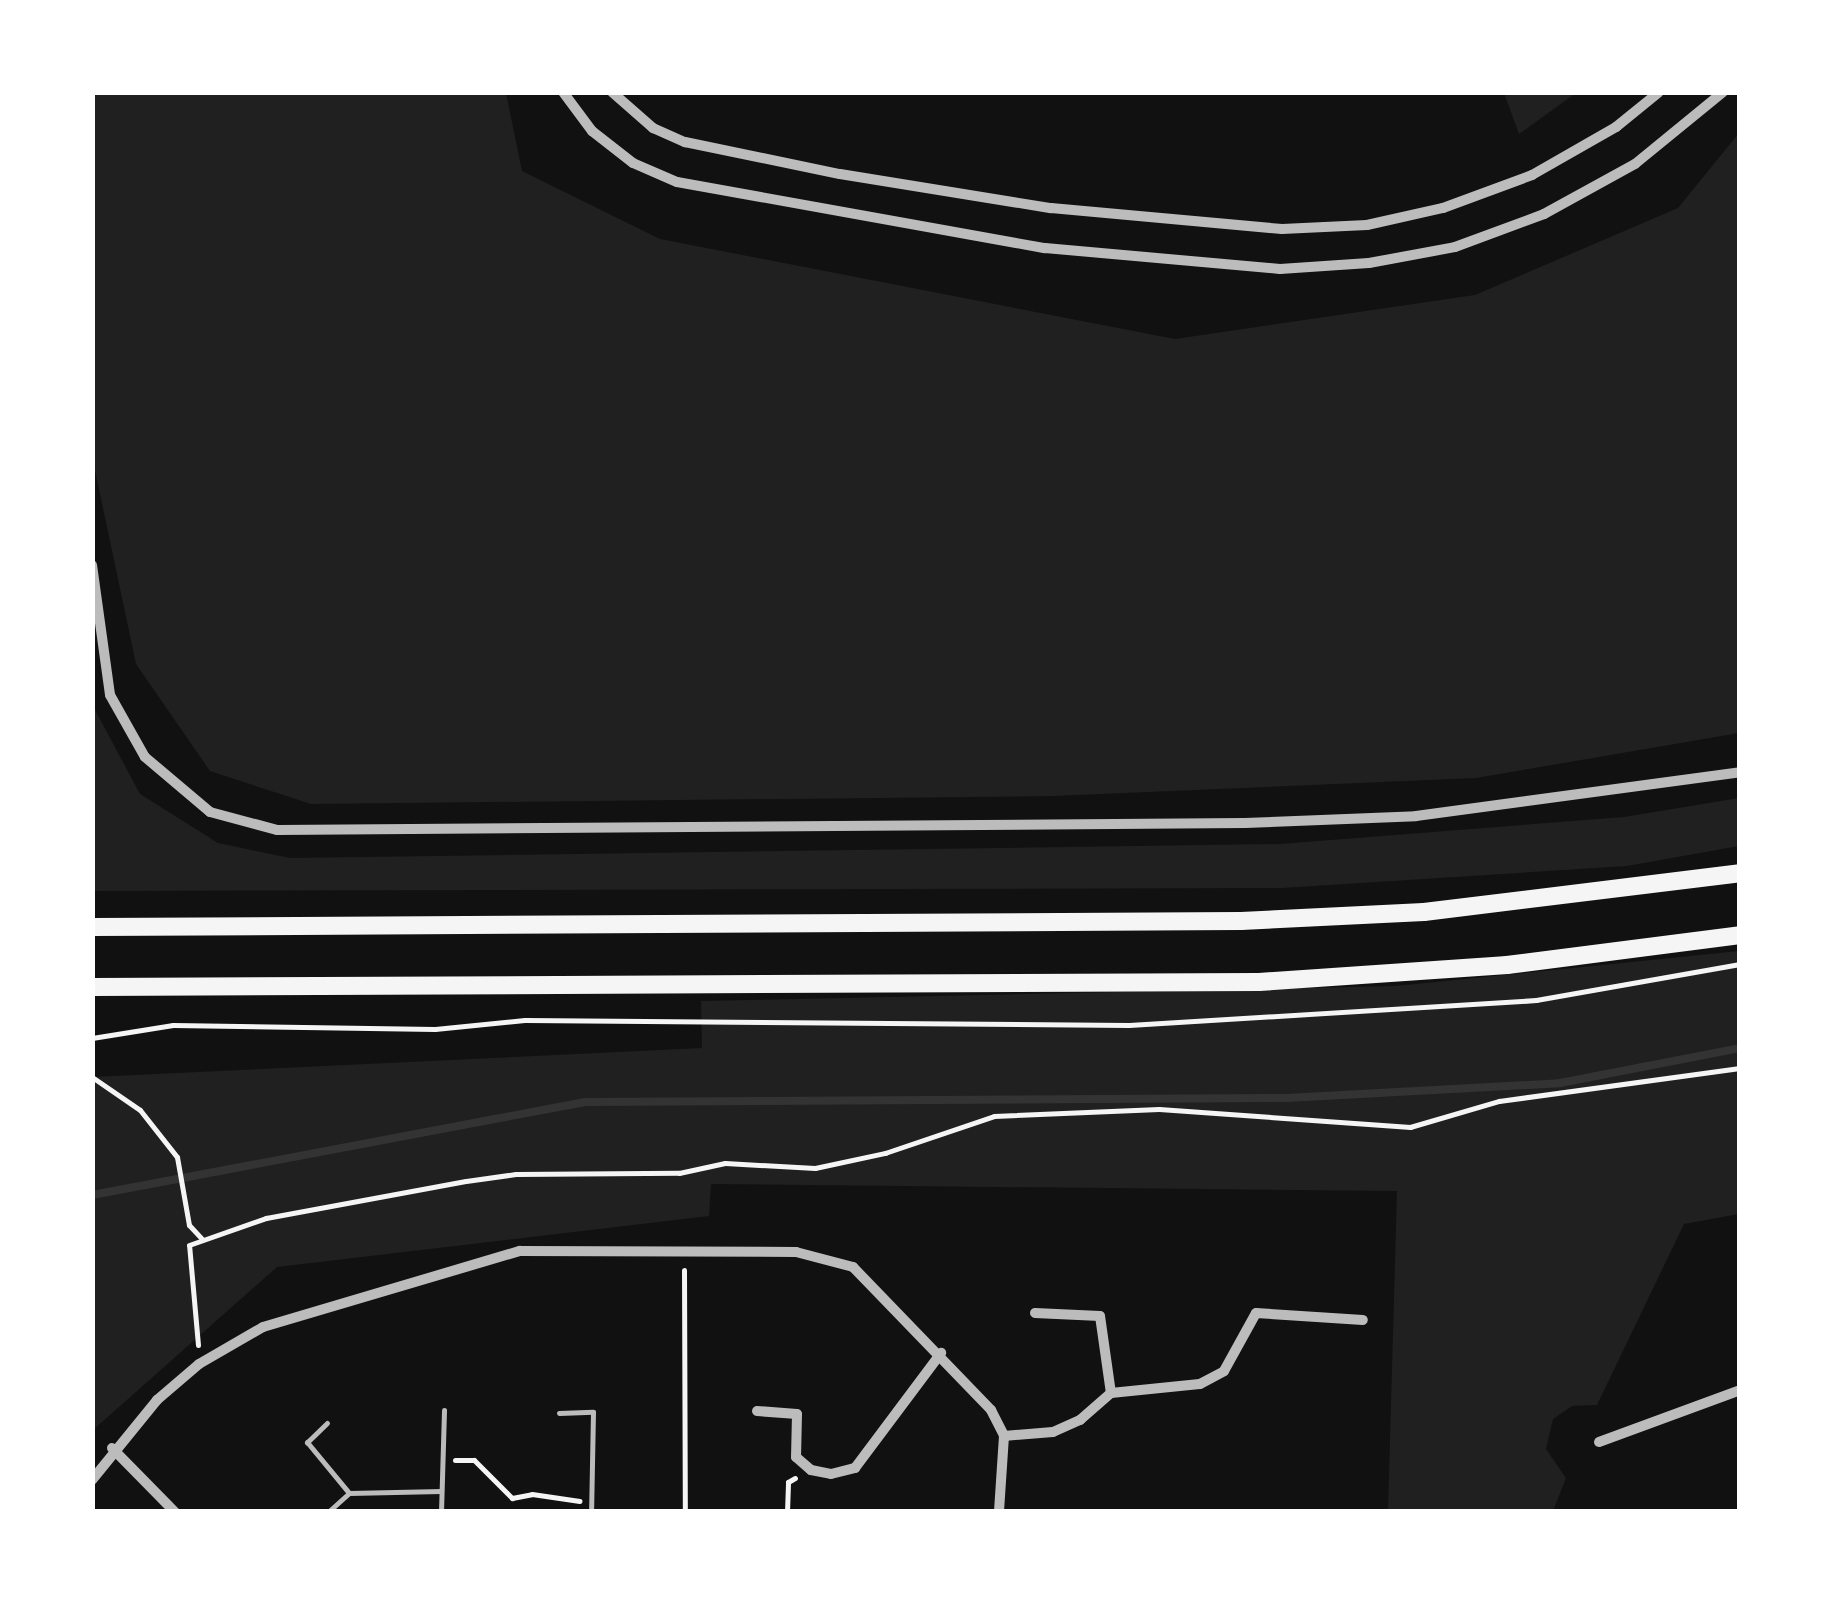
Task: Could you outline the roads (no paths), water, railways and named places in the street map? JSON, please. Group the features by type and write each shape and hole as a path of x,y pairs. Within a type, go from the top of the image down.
{"main road":[{"path":"92,927 1241,921 1424,912 1740,873"},
{"path":"92,987 1258,982 1507,965 1740,934"},
{"path":"92,997 136,987"}],"street":[{"path":"563,92 592,131 619,152 677,182 1045,248 1280,269 1369,263 1455,247 1544,214 1635,164 1723,92"},
{"path":"612,92 653,128 684,142 840,174 1051,208 1282,229 1366,225 1443,208 1532,175 1616,127 1659,92"},
{"path":"92,565 110,695 145,757 210,812 277,830 1283,821 1416,816 1740,772"},
{"path":"92,1480 112,1448 199,1364 263,1327 471,1262 520,1252 684,1249 829,1257 853,1267 941,1353 992,1410 1004,1436 1000,1512"},
{"path":"1036,1313 1100,1316 1111,1393"},
{"path":"1004,1436 1052,1432 1080,1420 1111,1393 1200,1384 1224,1371 1256,1313 1364,1320"},
{"path":"757,1412 797,1414 796,1457 810,1470 831,1474 855,1468 941,1353"},
{"path":"1599,1442 1740,1390"},
{"path":"112,1448 175,1512"}],"lane":[{"path":"441,1512 444,1410"},
{"path":"560,1413 593,1412 591,1512"},
{"path":"327,1423 308,1442 349,1492"},
{"path":"328,1512 349,1492 442,1491"}],"waterway":[{"path":"92,1195 585,1102 1287,1098 1560,1083 1740,1048"}]}
